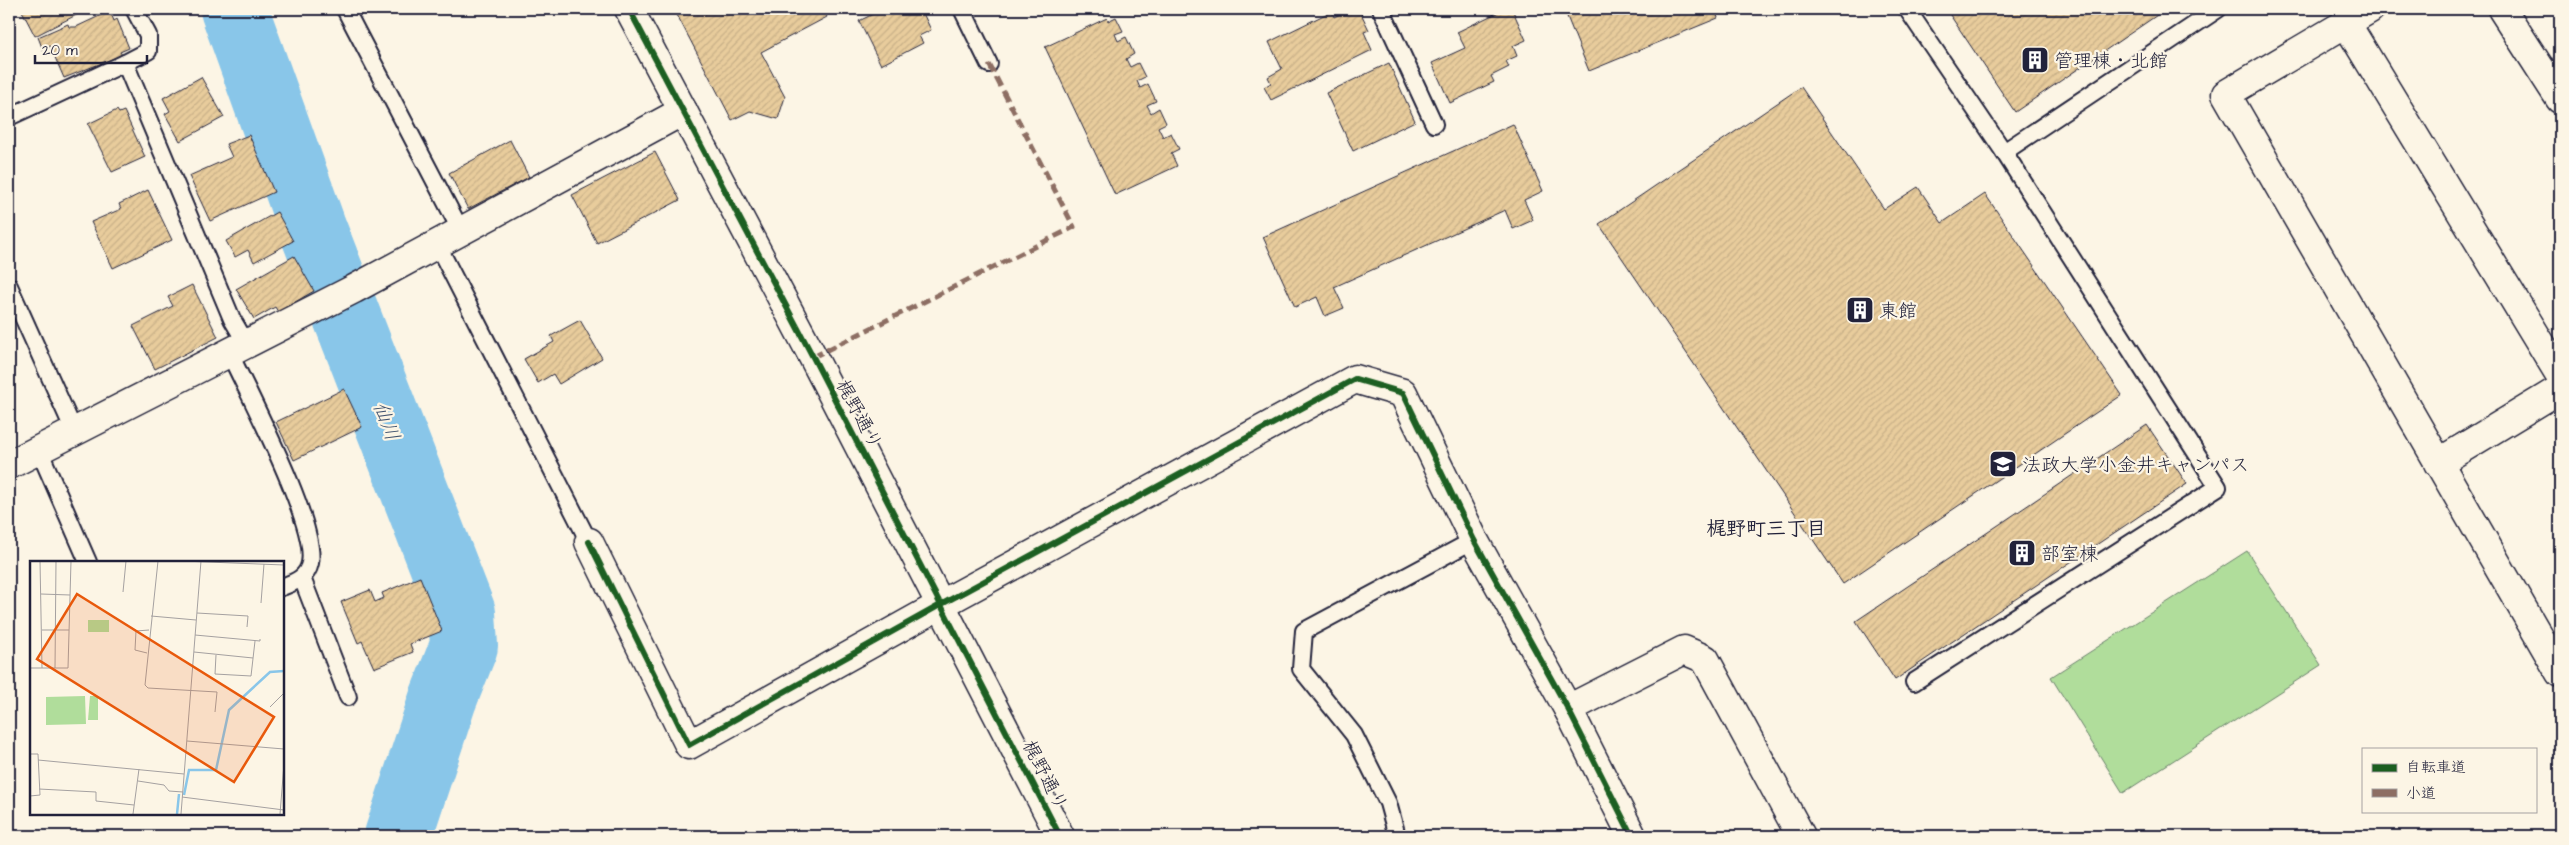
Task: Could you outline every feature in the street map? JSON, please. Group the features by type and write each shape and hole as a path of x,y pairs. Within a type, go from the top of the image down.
{"street":[{"name":"梶野通り","path":"629,9 942,604 1060,836"},
{"path":"2370,9 2226,94 2560,673"},
{"path":"2502,9 2560,99"},
{"path":"2346,23 2560,375"},
{"path":"9,465 324,305 683,111"},
{"path":"589,542 690,744 1355,378 1403,393 1474,540 1568,709 1632,836"},
{"path":"2438,464 2560,389"},
{"path":"1568,709 1684,650 1705,659 1801,836"}],"lane":[{"path":"9,117 148,51 148,35 134,9"},
{"path":"345,9 461,231"},
{"path":"962,9 989,64"},
{"path":"1381,9 1434,124"},
{"path":"1907,9 2004,152 2218,487 1914,682"},
{"path":"2004,152 2218,9"},
{"path":"125,63 232,319 238,348 287,474 309,538 310,563 302,578 284,586"},
{"path":"437,244 589,542"},
{"path":"9,286 74,433"},
{"path":"39,450 88,561"},
{"path":"1397,836 1388,803 1354,735 1301,669 1304,630 1474,540"},
{"path":"302,578 348,696"}],"green space":[{"path":"2247,551 2321,665 2123,793 2051,677"}],"building":[{"path":"21,9 88,9 35,36"},
{"path":"674,9 823,9 827,17 761,52 785,97 778,119 750,111 732,120"},
{"path":"883,9 921,9 931,30 919,36 923,43 881,65 859,21"},
{"path":"1351,9 1359,9 1369,30 1364,32 1372,50 1271,100 1264,87 1271,83 1268,77 1282,69 1269,42 1332,11 1334,17"},
{"path":"1505,9 1512,9 1526,40 1513,46 1517,56 1506,61 1509,67 1491,76 1494,82 1450,103 1432,63 1465,48 1457,32"},
{"path":"1564,9 1715,9 1718,18 1589,71"},
{"name":"管理棟・北館","path":"1946,9 2166,9 2015,112"},
{"path":"110,11 114,21 117,19 129,48 120,52 122,55 64,78 50,46 43,50 38,37 68,24 69,27 76,27"},
{"path":"1116,17 1123,31 1115,34 1118,41 1126,37 1134,54 1126,59 1130,67 1138,63 1145,77 1137,81 1140,88 1148,84 1156,101 1147,105 1151,113 1159,108 1166,123 1158,127 1163,137 1171,133 1179,149 1171,153 1177,166 1115,195 1045,47 1107,18 1108,21"},
{"path":"1389,63 1415,121 1353,151 1326,93"},
{"path":"201,77 224,117 180,141 165,114 170,111 163,98"},
{"name":"東館","path":"1801,87 1884,209 1918,187 1942,223 1985,194 2122,395 1843,584 1599,224"},
{"path":"117,110 119,113 124,111 145,157 112,172 88,124"},
{"path":"1513,124 1543,191 1524,200 1533,220 1513,229 1505,210 1334,287 1344,308 1325,316 1317,297 1295,307 1263,237"},
{"path":"249,135 274,192 210,221 189,176 232,157 226,144"},
{"path":"510,140 529,177 468,209 449,173"},
{"path":"655,152 680,200 597,243 572,195"},
{"path":"148,190 172,240 113,268 91,222 121,209 119,204"},
{"path":"277,212 293,241 254,262 248,250 235,257 226,241"},
{"path":"294,256 314,291 278,312 275,307 254,319 236,289"},
{"path":"192,285 218,337 155,369 133,326 173,306 168,297"},
{"path":"580,320 602,358 559,384 553,374 538,383 524,359 554,342 551,336"},
{"path":"344,389 362,427 294,460 276,422"},
{"name":"部室棟","path":"2147,425 2187,484 1895,680 1856,621"},
{"path":"420,577 442,631 410,644 413,652 374,668 362,641 358,643 341,602 370,590 375,602 384,598 382,593"}],"waterway":[{"name":"仙川","path":"234,9 312,227 462,613 464,646 443,699 398,836"}],"marked path":[{"path":"813,357 1074,227 989,64"}],"cycle path":[{"path":"629,9 813,357 1060,836"},
{"path":"589,542 689,745 942,604 1355,379 1403,393 1474,540 1568,709 1632,836"}],"place":[{"name":"管理棟・北館","path":"2035,60"},
{"name":"東館","path":"1860,310"},
{"name":"法政大学小金井キャンパス","path":"2003,464"},
{"name":"部室棟","path":"2022,553"}],"district":[{"name":"梶野町三丁目","path":"1766,528"}]}
